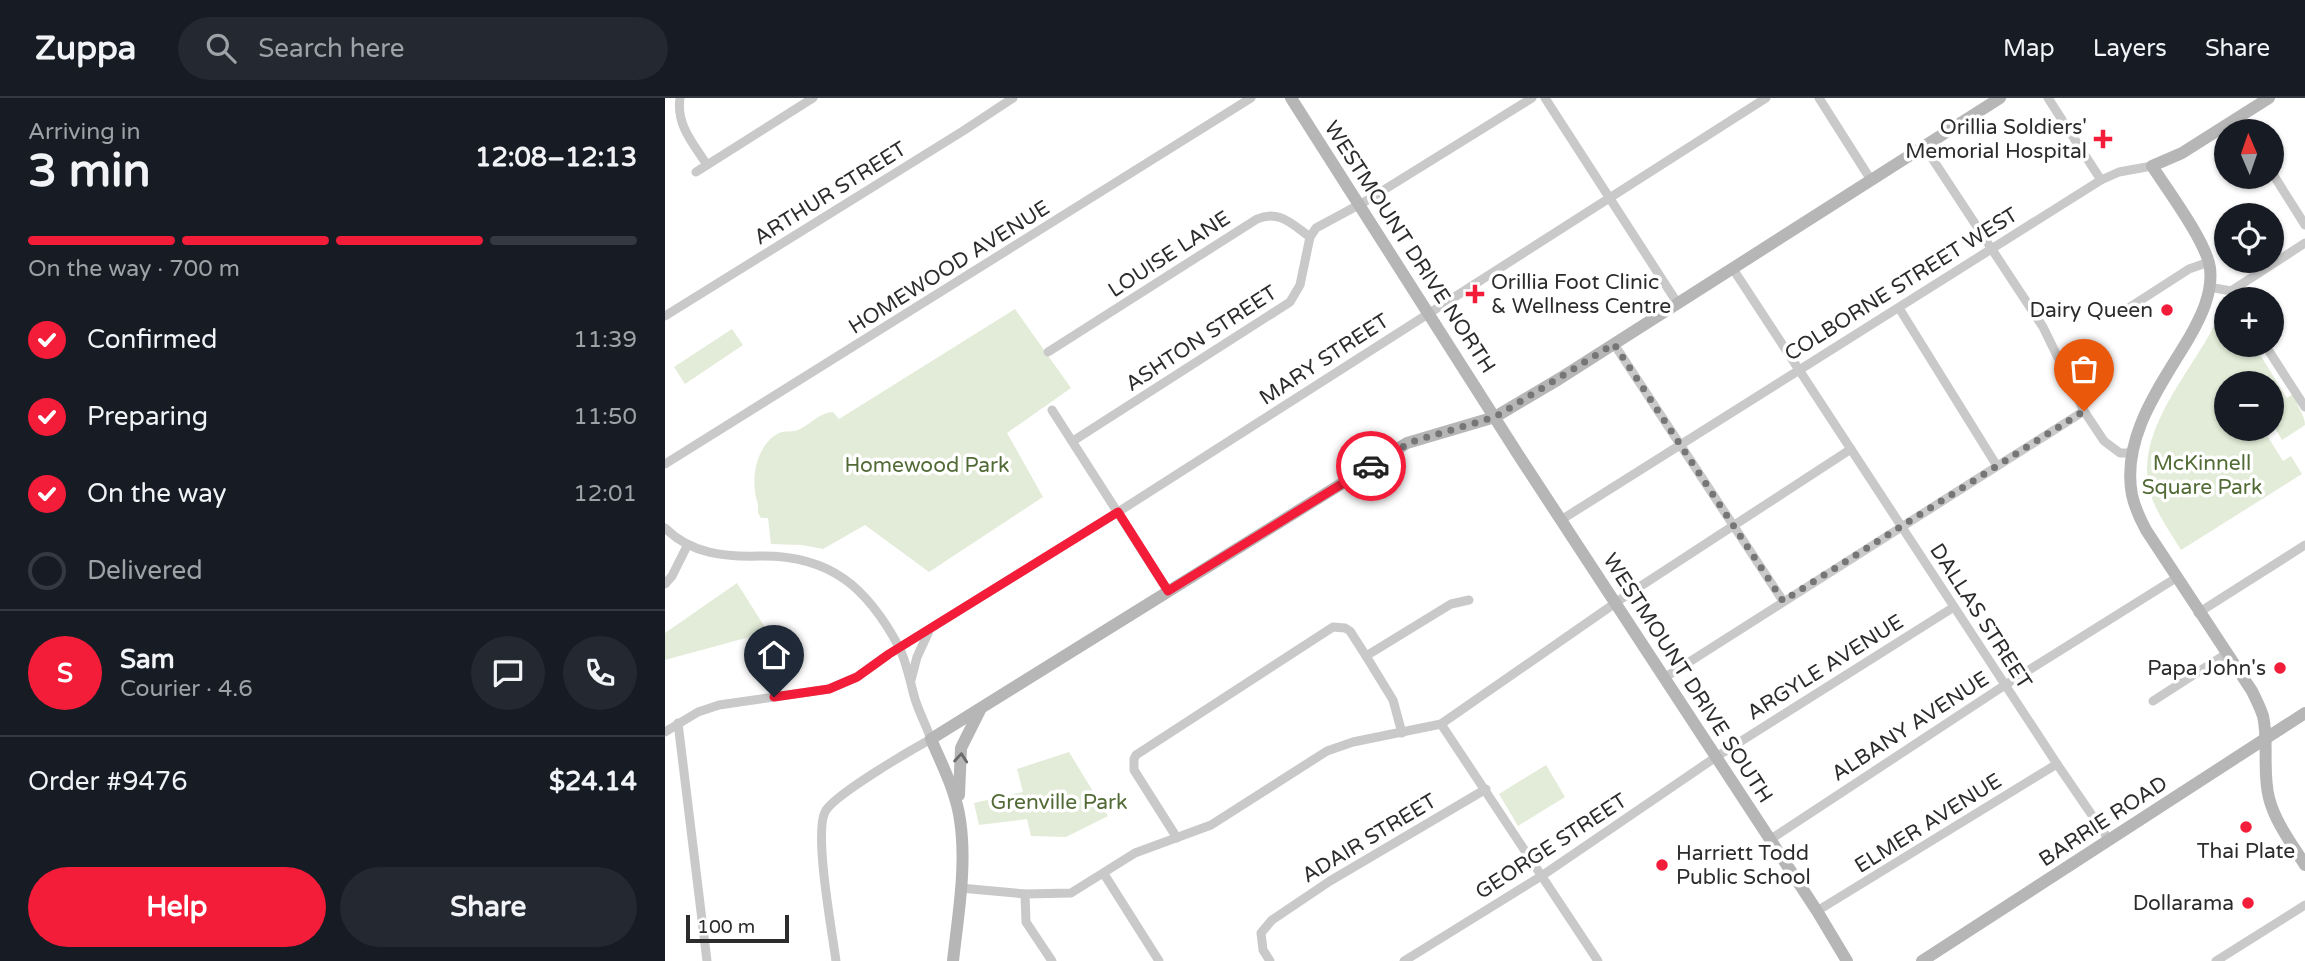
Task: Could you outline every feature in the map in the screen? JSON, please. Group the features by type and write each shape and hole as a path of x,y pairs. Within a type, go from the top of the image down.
{"street":[{"path":"680,98 678,111 685,132 707,164"},
{"path":"696,172 813,98"},
{"name":"ARTHUR STREET","path":"665,316 1013,98"},
{"name":"HOMEWOOD AVENUE","path":"665,464 1251,98"},
{"name":"WESTMOUNT DRIVE NORTH","path":"1293,98 1495,417"},
{"path":"1310,237 1327,220 1360,204 1532,98"},
{"path":"1545,98 1678,304"},
{"name":"MARY STREET","path":"665,732 698,712 719,705 829,689 857,677 1766,98"},
{"path":"1819,98 1871,180"},
{"path":"836,961 821,844 824,813 839,797 1407,443 1495,417 1678,304 2000,98"},
{"path":"2048,98 2101,180"},
{"name":"COLBORNE STREET WEST","path":"1561,520 2101,180 2119,172 2152,166 2182,153 2269,98"},
{"path":"1924,146 2043,327 2084,411 2104,441 2120,453 2132,453"},
{"path":"2152,166 2187,220 2209,262 2209,287 2202,316 2151,403 2137,435 2130,474 2132,495 2145,530 2252,691 2264,726 2265,777 2269,797 2276,817 2305,865"},
{"path":"2282,189 2305,225"},
{"name":"LOUISE LANE","path":"1048,352 1265,215 1280,216 1310,237"},
{"name":"ASHTON STREET","path":"1073,442 1290,302 1300,285 1310,237"},
{"path":"2245,287 2305,243"},
{"path":"2127,309 2193,267 2209,262"},
{"name":"DALLAS STREET","path":"1733,269 2109,840"},
{"path":"2209,287 2214,289"},
{"path":"1899,308 1997,466"},
{"path":"1614,344 1783,601"},
{"path":"2273,357 2304,405"},
{"path":"1052,410 1168,591"},
{"path":"1664,678 2084,411"},
{"name":"WESTMOUNT DRIVE SOUTH","path":"1495,417 1847,961"},
{"path":"960,888 1025,894 1066,894 1104,874 1135,853 1222,819 1327,751 1353,741 1441,724 1616,603 1851,449"},
{"path":"665,528 687,546 723,555 788,557 820,565 847,579 867,600 899,648 959,813"},
{"path":"2198,612 2305,545"},
{"path":"665,584 687,546"},
{"name":"ALBANY AVENUE","path":"1770,839 2005,685 2176,578"},
{"path":"1366,656 1451,604 1469,600"},
{"name":"ARGYLE AVENUE","path":"1716,757 1954,607"},
{"path":"1177,838 1134,770 1136,755 1333,627 1350,631 1393,701 1402,733"},
{"path":"911,681 917,657 930,629"},
{"path":"2153,701 2226,654"},
{"path":"953,961 963,854 959,813 961,748 981,707"},
{"name":"BARRIE ROAD","path":"1922,961 2305,713"},
{"path":"678,723 707,961"},
{"path":"1441,724 1598,961"},
{"name":"GEORGE STREET","path":"1404,961 1543,875 1716,757"},
{"name":"ELMER AVENUE","path":"1817,911 2057,764"},
{"name":"ADAIR STREET","path":"1271,961 1263,950 1261,933 1272,920 1330,881 1486,789"},
{"path":"1104,874 1159,961"},
{"path":"1025,894 1026,922 1052,961"},
{"path":"2216,961 2305,905"}],"green space":[{"name":"Homewood Park","path":"1015,309 1071,388 1007,433 1043,497 929,572 865,525 823,549 771,544 768,518 761,518 758,513 754,483 758,458 766,443 781,432 797,430 828,413 833,412 839,419"},
{"name":"McKinnell Square Park","path":"2214,326 2214,357 2261,357 2270,371 2214,371 2214,441 2270,441 2283,461 2291,456 2302,474 2181,550 2153,500 2148,483 2147,461 2159,419"},
{"path":"732,329 743,345 685,384 674,367"},
{"name":"McKinnell Square Park","path":"2284,393 2287,398 2294,393 2305,425 2284,439"},
{"path":"737,583 768,632 665,660 665,633"},
{"name":"Grenville Park","path":"1069,752 1108,816 1066,837 1031,836 1027,819 979,825 974,803 1023,792 1017,769"},
{"path":"1546,765 1565,797 1518,826 1499,794"}],"way so far":[{"path":"1371,466 1407,443 1495,417 1614,344 1783,601 2084,411"}],"place":[{"name":"Orillia Soldiers' Memorial Hospital","path":"2103,139"},
{"name":"Orillia Foot Clinic & Wellness Centre","path":"1475,294"},
{"name":"Dairy Queen","path":"2167,310"},
{"name":"Papa John's","path":"2280,668"},
{"name":"Thai Plate","path":"2246,827"},
{"name":"Harriett Todd Public School","path":"1662,865"},
{"name":"Dollarama","path":"2248,903"}],"route":[{"path":"774,697 829,689 857,677 889,654 1118,512 1168,591 1371,466"}]}
